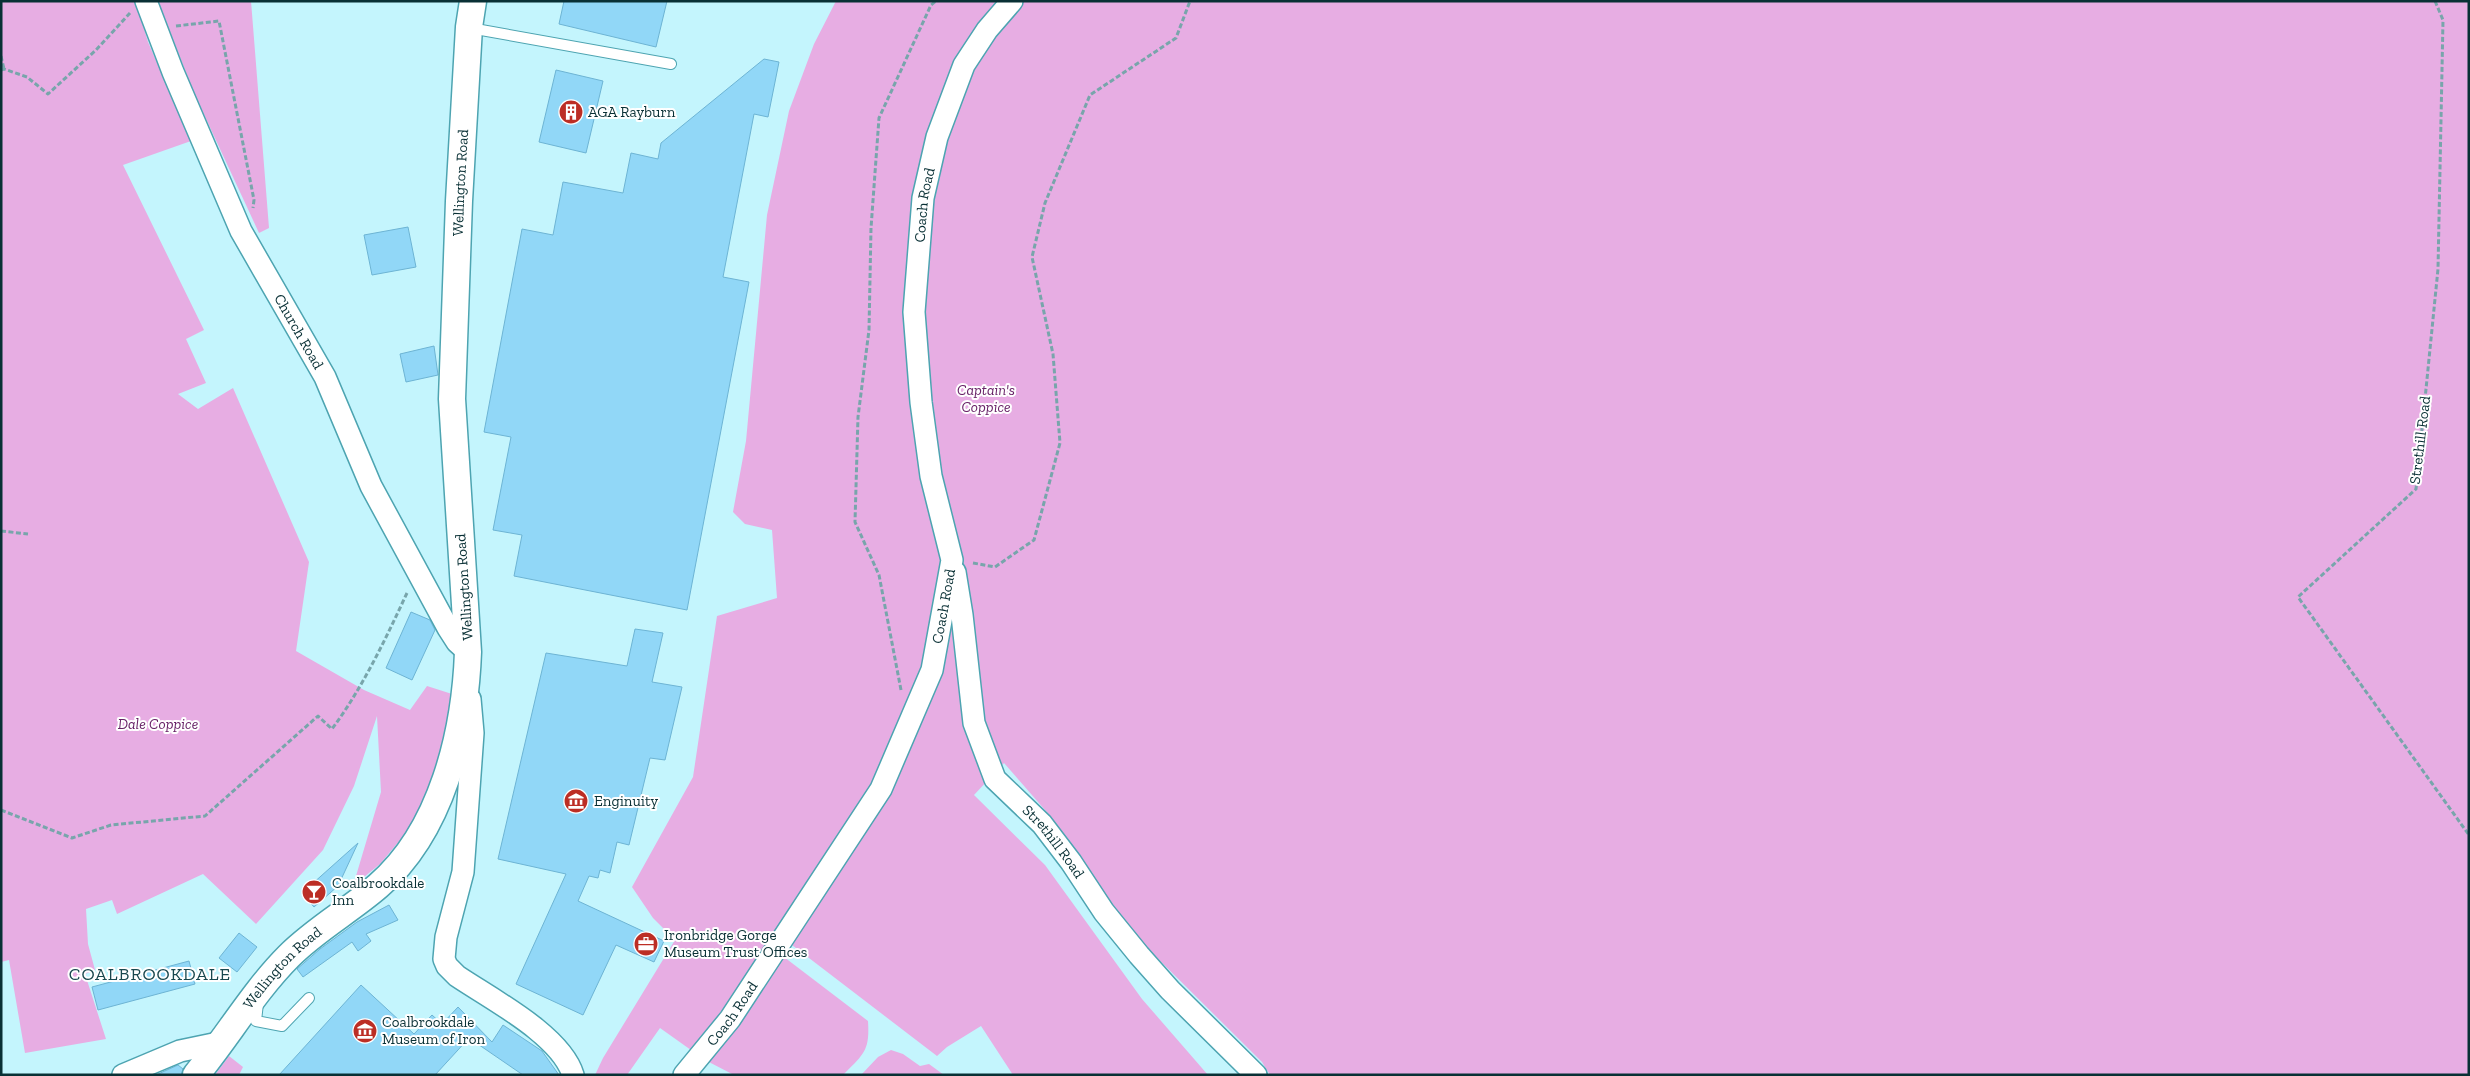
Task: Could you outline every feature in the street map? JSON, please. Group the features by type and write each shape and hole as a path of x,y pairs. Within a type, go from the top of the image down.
{"street":[{"name":"Wellington Road","path":"196,1075 223,1042 280,964 304,940 377,887 409,853 422,833 445,779 455,746 467,679 468,652 452,399 459,201 469,28 473,1"},
{"name":"Coach Road","path":"684,1075 730,1019 780,946 881,789 932,670 952,560 931,476 921,402 914,312 923,198 937,137 964,65 987,30 1012,1"},
{"name":"Church Road","path":"140,5 248,243 325,377 371,486 416,572 452,635 468,652"},
{"name":"Strethill Road","path":"952,560 962,615 974,723 995,779 1042,824 1071,862 1104,912 1139,955 1170,990 1256,1075"},
{"path":"467,679 473,733 463,872 446,937 444,959 447,966 457,976 551,1040 570,1065 573,1075"},
{"path":"123,1075 180,1051 223,1042"}],"lane":[{"path":"469,28 671,64"},
{"path":"260,990 256,1021 282,1026 297,1013 309,998"}],"path":[{"path":"909,727 879,575 855,522 858,427 869,330 871,228 878,118 931,5 936,1"},
{"path":"952,560 995,567 1034,540 1060,443 1053,354 1032,256 1045,203 1090,95 1176,38 1190,1"},
{"name":"Strethill Road","path":"2434,1 2443,20 2438,269 2416,489 2298,597 2469,835"},
{"path":"1,56 3,70 27,77 48,94 96,50 140,5"},
{"path":"172,27 219,21 254,200 248,243"},
{"path":"1,531 28,534"},
{"path":"1,810 72,838 111,825 205,816 318,716 332,729 346,710 382,646 416,572"}],"green space":[{"name":"Dale Coppice","path":"1,1 136,1 148,42 191,141 123,165 204,330 186,339 206,383 178,394 198,409 233,388 309,562 296,651 364,690 410,710 427,686 452,694 441,765 411,827 380,864 353,886 381,792 377,716 354,786 323,850 256,924 203,874 117,914 112,900 86,909 88,944 95,970 85,974 106,1039 25,1053 9,960 1,962"},
{"path":"158,1 251,1 269,228 259,233 194,93"},
{"name":"Captain's Coppice","path":"836,1 2469,1 2469,1075 1270,1075 1262,1062 1133,934 1052,818 1004,763 974,795 1045,865 1142,999 1208,1075 1013,1075 981,1026 947,1047 937,1056 792,945 784,957 868,1021 868,1040 864,1052 843,1075 734,1075 705,1060 660,1028 627,1075 595,1075 603,1058 675,940 653,918 632,887 693,777 717,616 777,598 772,530 745,524 733,512 746,441 767,215 789,111 814,44"},
{"path":"891,1050 903,1054 920,1066 929,1064 944,1075 861,1075 878,1057"},
{"path":"229,1056 243,1067 239,1075 215,1075"}],"building":[{"path":"564,1 667,1 656,47 559,24"},
{"path":"764,59 779,62 768,117 754,114 723,277 749,282 687,610 514,576 522,535 493,530 511,437 484,432 522,229 553,235 563,182 623,193 631,153 658,159 661,143"},
{"name":"AGA Rayburn","path":"556,70 603,81 586,153 539,142"},
{"path":"408,227 416,267 372,275 364,235"},
{"path":"434,346 438,375 406,382 400,354"},
{"path":"411,612 430,620 435,630 412,680 386,668"},
{"name":"Enginuity","path":"635,629 663,633 652,682 682,687 665,760 650,758 629,845 617,842 610,873 600,870 598,878 589,876 578,901 664,941 654,962 616,945 583,1015 516,984 566,874 498,859 546,653 627,666"},
{"path":"358,843 338,886 314,907 302,893"},
{"path":"389,905 398,920 366,934 371,941 358,951 352,942 303,977 297,969 320,949 357,922"},
{"path":"239,933 257,947 237,972 219,958"},
{"path":"189,961 195,984 98,1010 92,987"},
{"name":"Coalbrookdale Museum of Iron","path":"361,985 414,1034 432,1015 442,1024 458,1007 492,1042 503,1025 542,1051 559,1075 523,1075 469,1038 435,1075 279,1075"},
{"path":"178,1065 183,1069 181,1075 156,1075"}],"place":[{"name":"AGA Rayburn","path":"571,112"},
{"name":"Enginuity","path":"576,801"},
{"name":"Coalbrookdale Inn","path":"314,892"},
{"name":"Ironbridge Gorge Museum Trust Offices","path":"646,944"},
{"name":"Coalbrookdale Museum of Iron","path":"365,1031"}],"district":[{"name":"COALBROOKDALE","path":"150,974"}]}
